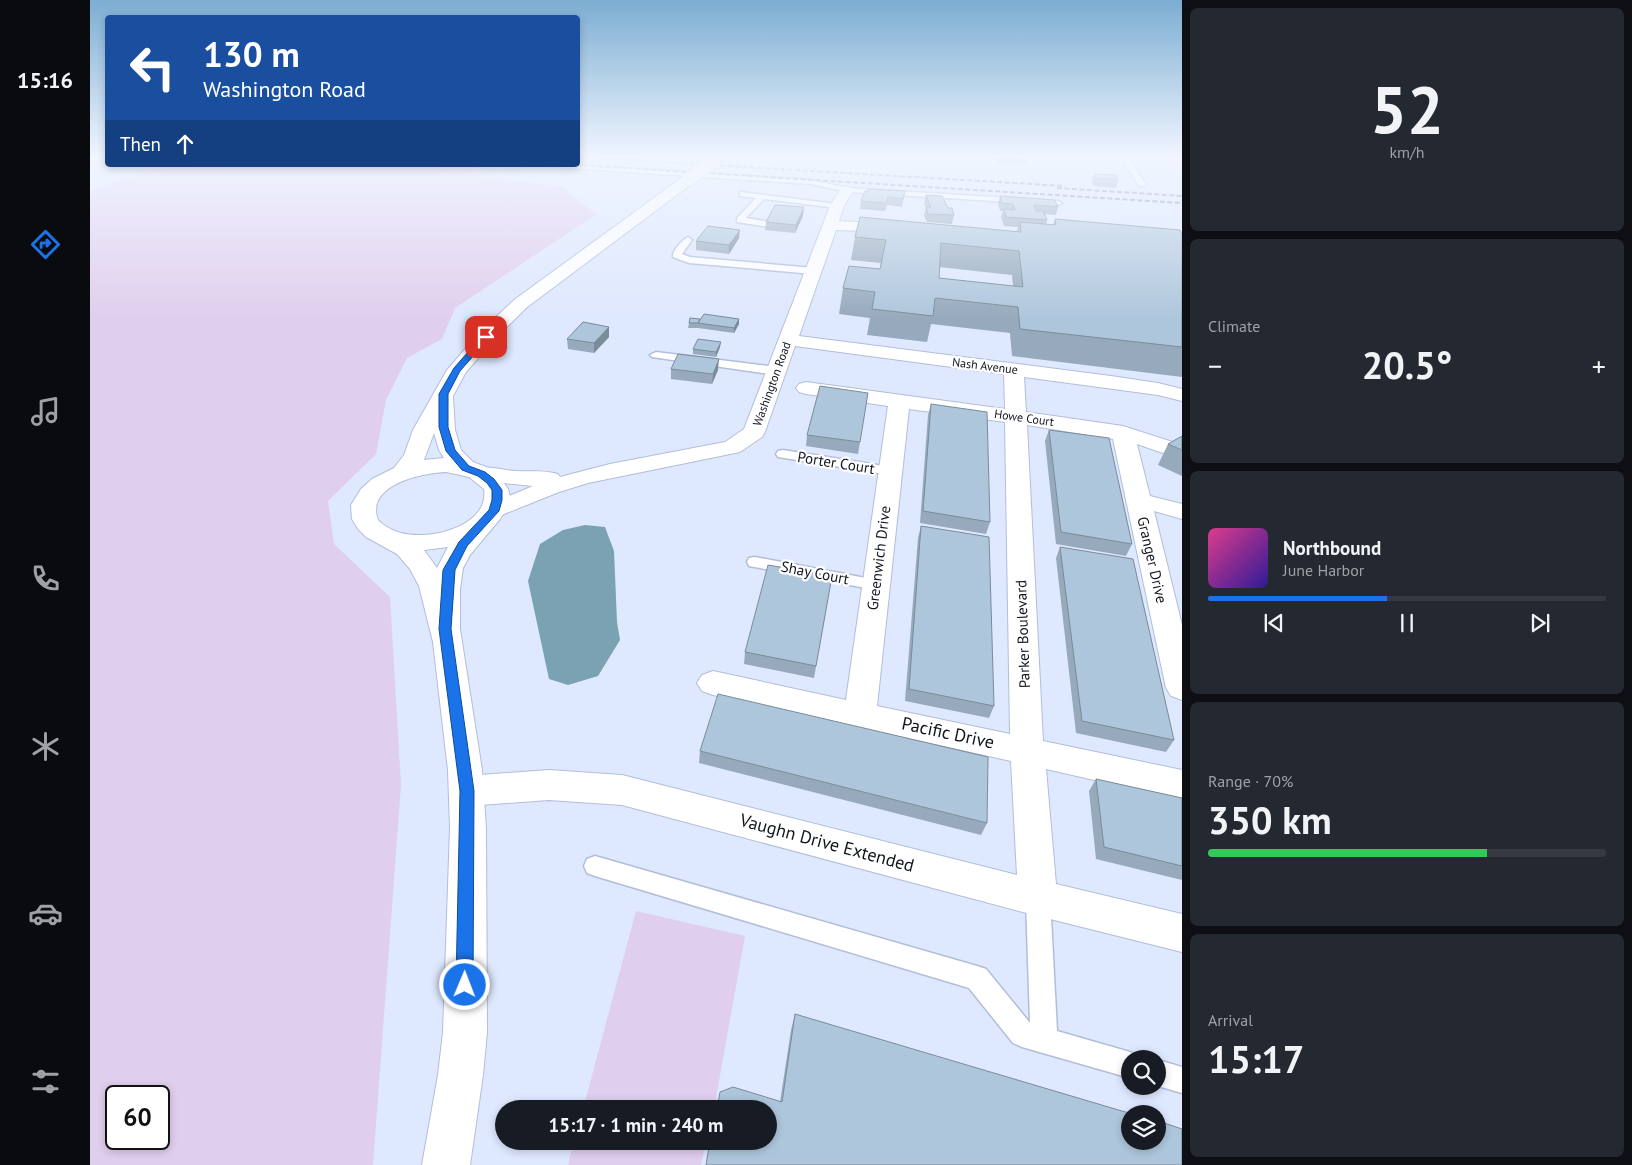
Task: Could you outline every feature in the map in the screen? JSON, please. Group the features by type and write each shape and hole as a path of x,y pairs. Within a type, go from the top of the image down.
{"street":[{"path":"403,472 415,456 424,430 457,370 486,337 520,304 647,210"},
{"name":"Washington Road","path":"445,629 449,570 463,545 488,517 524,495 574,479 732,447 754,432 837,210"},
{"path":"831,225 909,229"},
{"name":"Nash Avenue","path":"788,340 1121,383 1158,389 1182,396"},
{"name":"Parker Boulevard","path":"1014,369 1027,750 1038,898"},
{"name":"Howe Court","path":"806,388 1123,433 1180,452"},
{"path":"395,541 418,543 442,541 465,534 488,517 497,500 497,490 491,481 473,471 450,451 444,427 444,394"},
{"name":"Greenwich Drive","path":"860,715 899,400"},
{"name":"Granger Drive","path":"1123,433 1182,688"},
{"path":"403,472 428,466 447,465 473,471"},
{"name":"Washington Road","path":"473,471 514,478 574,479"},
{"name":"Washington Road","path":"403,472 389,478 374,488 366,500 363,512 367,524 378,534 395,541 417,557 434,587 445,629 467,791 464,1044 446,1165"},
{"path":"1138,501 1161,505 1182,512"},
{"name":"Pacific Drive","path":"713,683 1182,785"},
{"name":"Vaughn Drive Extended","path":"467,791 549,785 622,790 1038,898 1182,933"}],"lane":[{"path":"749,210 740,220 768,224"},
{"path":"688,240 676,255 689,260 814,271"},
{"path":"656,355 777,371"},
{"name":"Porter Court","path":"783,454 890,471"},
{"name":"Shay Court","path":"755,562 876,585"},
{"path":"595,866 977,978 1022,1034 1121,1062"},
{"path":"1038,898 1044,1040"},
{"path":"1166,1075 1182,1080"}],"shaded area":[{"path":"90,210 592,210 597,214 455,308 442,339 407,358 386,400 376,454 328,501 334,544 390,597 401,785 373,1165 90,1165"},
{"path":"636,911 745,936 716,1100 585,1100"},
{"path":"572,1150 704,1150 701,1165 568,1165"}],"water":[{"path":"585,525 605,527 614,551 617,622 620,640 598,676 568,685 549,679 528,581 540,544 563,530"}],"building":[{"path":"772,210 803,210 796,225 766,222"},
{"path":"927,210 953,210 954,215 928,214"},
{"path":"1004,210 1036,210 1043,211 1047,220 1006,217"},
{"path":"860,217 1021,232 1020,222 1056,225 1055,219 1180,230 1182,234 1182,347 1020,329 1018,307 935,298 933,316 872,309 875,292 843,288 849,266 880,269 886,240 855,237","holes":["941,243 1019,251 1023,287 939,278"]},
{"path":"708,226 740,230 729,245 696,241"},
{"path":"704,314 739,319 734,328 698,323"},
{"path":"690,318 700,319 698,323 689,323"},
{"path":"583,322 609,327 594,343 567,339"},
{"path":"698,339 721,342 716,352 693,349"},
{"path":"678,354 719,359 713,374 671,369"},
{"path":"820,386 868,393 860,442 807,435"},
{"path":"931,404 987,412 990,522 923,511"},
{"path":"1049,430 1109,438 1132,544 1061,532"},
{"path":"1182,436 1182,450 1168,444"},
{"path":"921,526 989,537 994,706 909,689"},
{"path":"1060,547 1133,559 1174,740 1082,721"},
{"path":"768,565 832,576 816,666 745,652"},
{"path":"718,694 988,757 987,823 700,751"},
{"path":"1096,779 1182,798 1182,866 1104,847"},
{"path":"795,1014 1121,1111 1121,1150 1166,1150 1166,1124 1182,1129 1182,1165 706,1165 708,1150 777,1150 777,1100 782,1102"},
{"path":"733,1087 775,1100 719,1100 720,1092"}],"route":[{"path":"465,985 467,791 445,629 449,570 463,545 494,511 497,490 491,481 481,474 465,468 450,451 444,427 444,394 457,370 486,337"}]}
